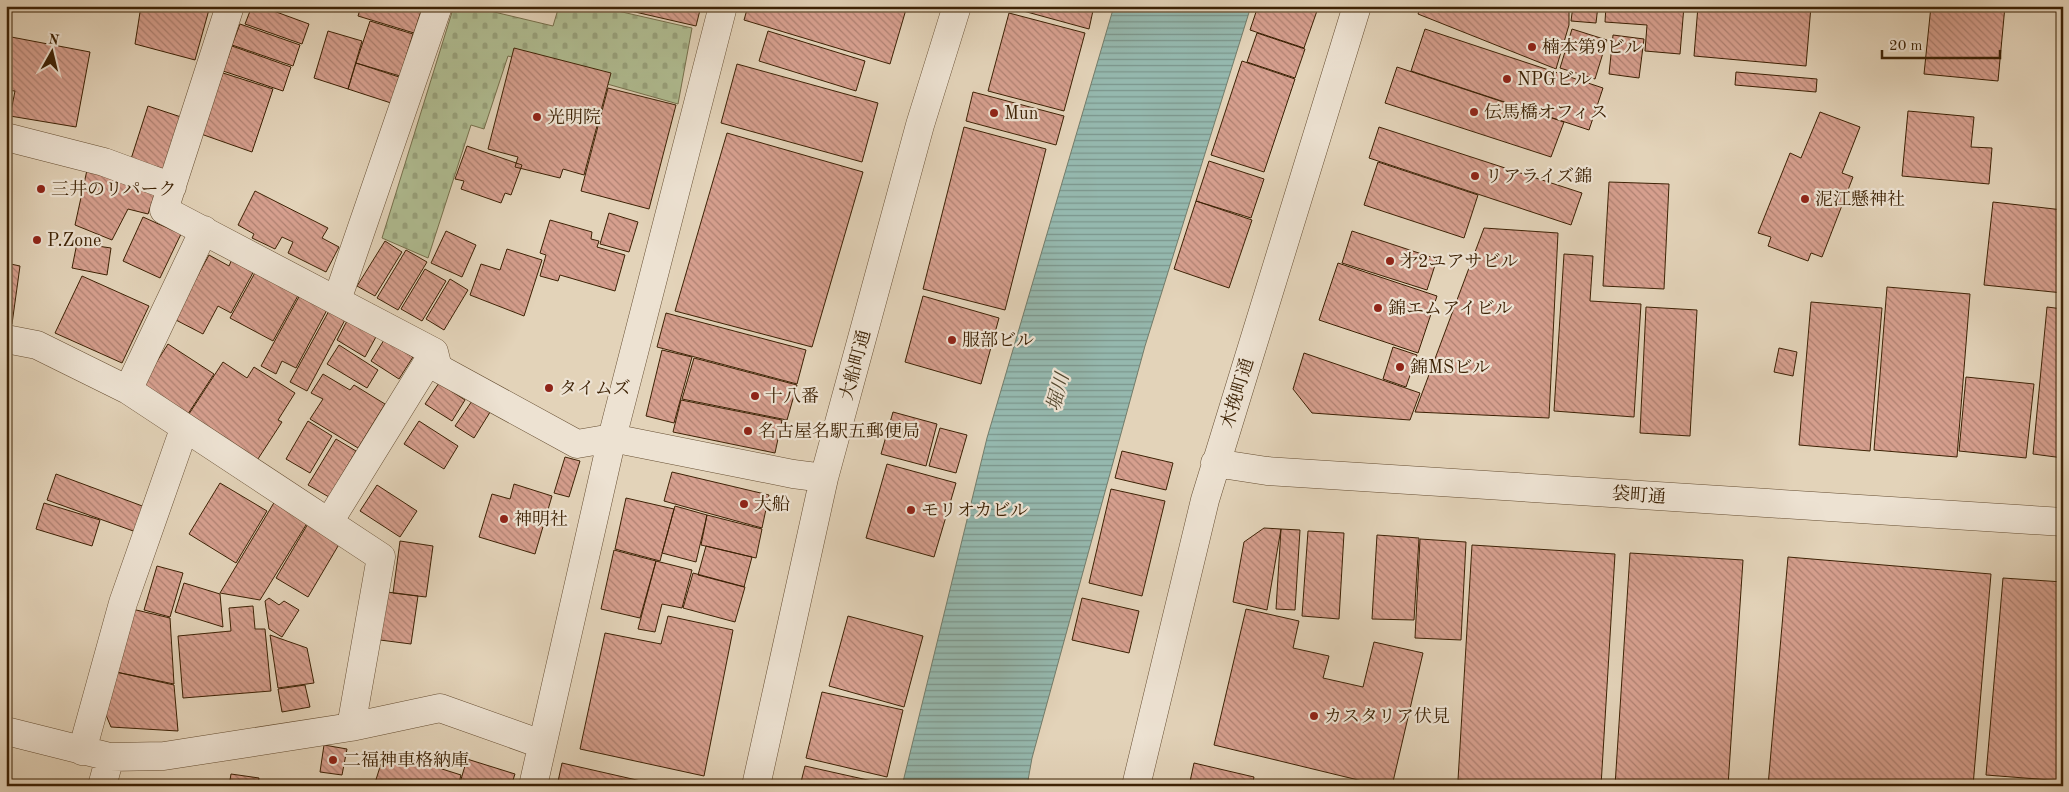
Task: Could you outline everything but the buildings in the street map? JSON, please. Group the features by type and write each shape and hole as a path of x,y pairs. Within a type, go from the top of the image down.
{"street":[{"path":"168,199 230,6"},
{"path":"337,300 437,6"},
{"path":"533,786 612,438 723,6"},
{"name":"大船町通","path":"756,786 824,478 920,125 957,6"},
{"name":"木挽町通","path":"1136,786 1215,463 1357,6"},
{"path":"6,137 104,162 168,199 204,230 434,352 438,368 577,444 612,438 824,478"},
{"path":"128,390 204,230"},
{"path":"6,340 37,345 128,390 184,429 381,557 351,727"},
{"path":"329,522 434,352"},
{"path":"82,751 123,604 184,429"},
{"name":"袋町通","path":"1215,463 1267,471 2063,522"},
{"path":"6,731 110,757 164,756 351,727 440,708 541,744"},
{"path":"102,786 110,757"}],"green space":[{"path":"457,6 469,6 553,26 559,6 596,6 692,28 678,104 508,56 484,129 471,125 428,258 382,238 453,9"}],"water":[{"name":"堀川","path":"1114,6 1251,6 1145,346 1032,758 1027,786 902,786 987,438"}],"place":[{"name":"楠本第9ビル","path":"1532,47"},
{"name":"NPGビル","path":"1507,79"},
{"name":"伝馬橋オフィス","path":"1474,112"},
{"name":"Mun","path":"994,113"},
{"name":"光明院","path":"537,117"},
{"name":"リアライズ錦","path":"1475,176"},
{"name":"三井のリパーク","path":"41,189"},
{"name":"泥江懸神社","path":"1805,199"},
{"name":"P.Zone","path":"37,240"},
{"name":"㐧2ユアサビル","path":"1390,261"},
{"name":"錦エムアイビル","path":"1378,308"},
{"name":"服部ビル","path":"952,340"},
{"name":"錦MSビル","path":"1400,367"},
{"name":"タイムズ","path":"549,388"},
{"name":"十八番","path":"755,396"},
{"name":"名古屋名駅五郵便局","path":"748,431"},
{"name":"大船","path":"744,504"},
{"name":"モリオカビル","path":"911,510"},
{"name":"神明社","path":"504,519"},
{"name":"カスタリア伏見","path":"1314,716"},
{"name":"二福神車格納庫","path":"333,760"}]}
